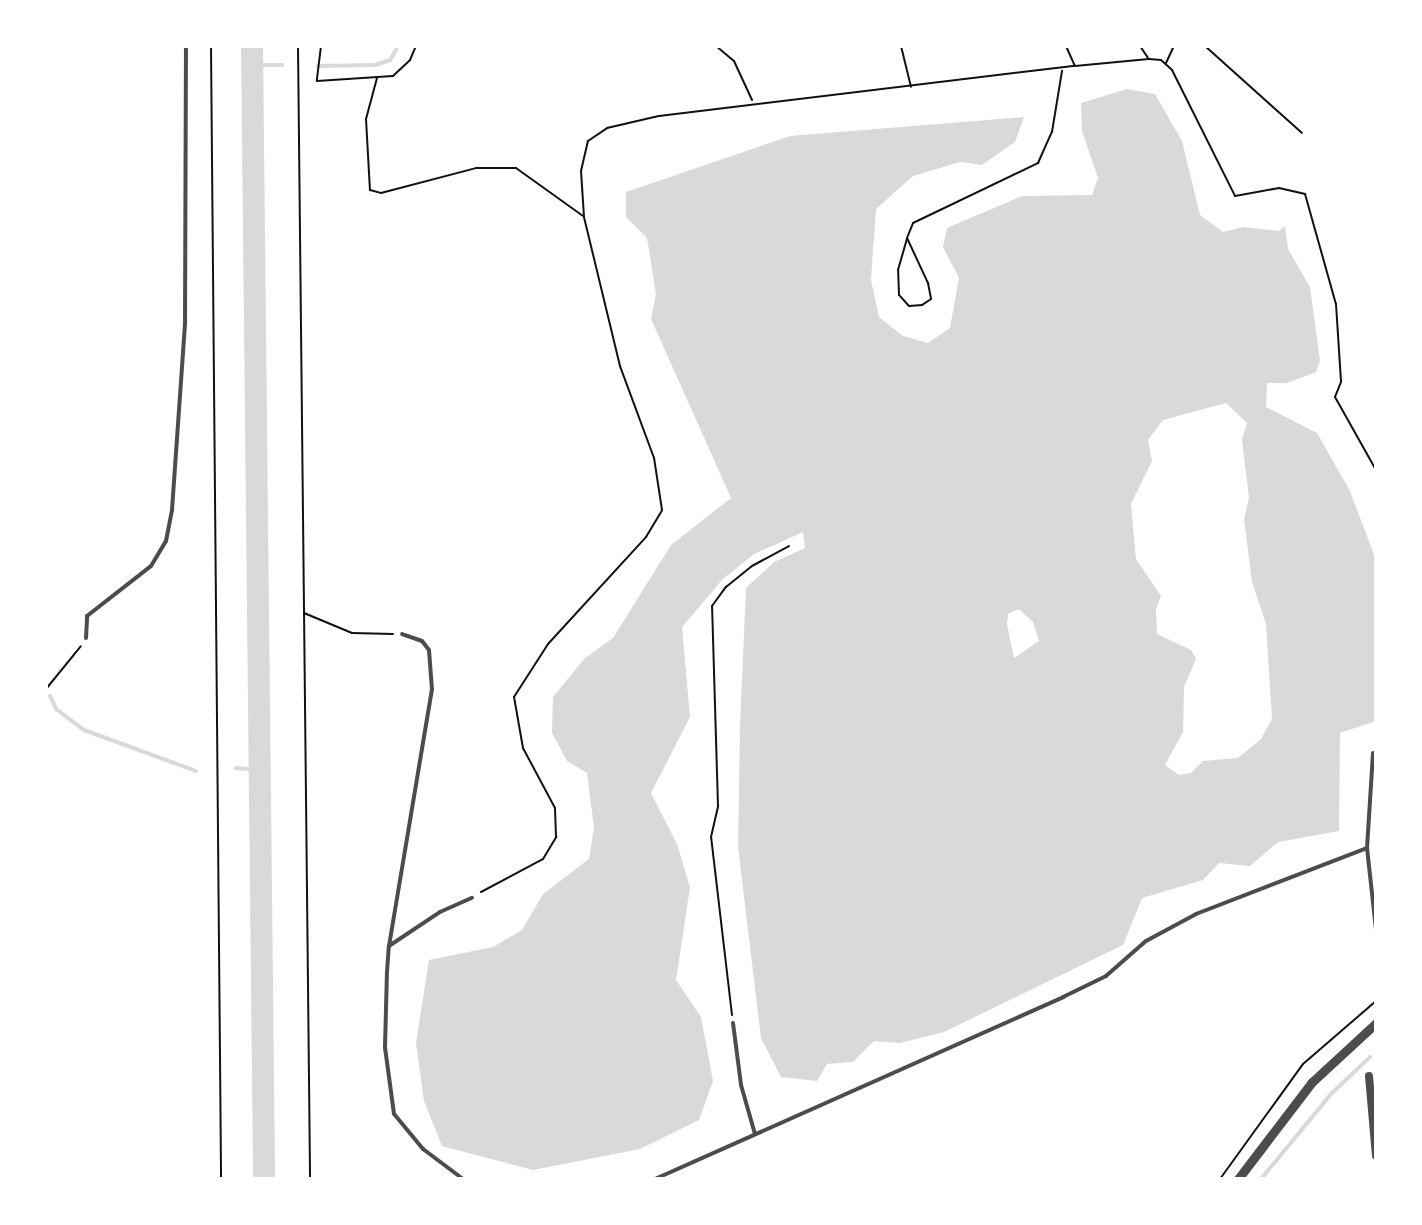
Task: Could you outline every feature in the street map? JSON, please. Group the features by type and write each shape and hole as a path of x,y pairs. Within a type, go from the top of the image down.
{"street":[{"path":"1238,1179 1312,1082 1376,1023"},
{"path":"1369,1076 1376,1156"}],"lane":[{"path":"86,638 87,616 151,566 169,526 185,324 186,46"},
{"path":"402,634 422,641 429,650 432,690 389,946 385,1047 394,1114 423,1149 463,1179"},
{"path":"1373,753 1367,848 1376,929"},
{"path":"655,1179 1106,976 1146,941 1186,918 1367,848"},
{"path":"389,946 440,912 472,898"},
{"path":"733,1023 741,1085 755,1134"}],"path":[{"path":"211,46 221,1179"},
{"path":"298,46 310,1179"},
{"path":"321,46 317,81 377,78 401,71 416,46"},
{"path":"716,46 734,61 753,102"},
{"path":"901,46 911,87"},
{"path":"1066,46 1075,66"},
{"path":"1140,46 1149,59"},
{"path":"1165,64 1174,46"},
{"path":"1205,46 1302,133"},
{"path":"472,898 543,859 556,837 555,808 523,748 514,697 548,644 646,537 662,510 654,458 620,366 584,217 582,162 596,133 659,116 753,102 1149,59 1165,64 1181,85 1230,192 1243,198 1279,188 1305,194 1336,304 1341,382 1335,397 1376,470"},
{"path":"907,238 928,283 931,299 922,305 909,306 899,295 898,270 907,238 923,214 1038,163 1052,132 1063,70"},
{"path":"377,78 366,119 370,190 381,193 476,168 516,168 584,217"},
{"path":"733,1023 711,837 718,806 712,606 726,587 752,566 789,546"},
{"path":"304,613 352,633 402,634"},
{"path":"46,689 86,638"},
{"path":"1220,1179 1303,1064 1376,1001"}],"shaded area":[{"path":"1127,89 1155,94 1182,141 1200,215 1223,232 1243,227 1279,231 1285,226 1288,249 1310,287 1320,361 1316,372 1287,383 1267,383 1266,407 1317,433 1350,491 1376,560 1376,721 1340,733 1339,831 1278,842 1250,866 1219,863 1203,880 1142,898 1123,945 944,1032 900,1043 874,1041 853,1062 827,1064 817,1081 781,1077 761,1038 738,847 740,725 746,588 774,562 805,548 803,532 754,554 723,579 682,627 690,717 651,793 677,844 690,887 676,980 701,1017 713,1081 699,1120 640,1149 533,1170 442,1146 424,1101 416,1043 429,960 493,947 522,930 543,894 589,859 594,828 587,773 567,761 552,733 553,697 585,658 613,638 671,545 731,498 651,319 656,294 647,238 626,217 626,192 790,136 1024,117 1015,142 982,165 960,162 913,176 876,209 871,280 879,317 903,336 928,343 950,328 959,278 943,247 947,228 1022,196 1092,195 1098,178 1082,131 1081,103","holes":["1226,403 1247,423 1242,440 1249,498 1244,519 1252,582 1266,624 1272,719 1261,739 1238,758 1203,761 1191,773 1179,775 1165,765 1183,732 1184,687 1196,659 1191,650 1157,634 1156,609 1161,596 1136,559 1131,504 1152,461 1148,440 1163,420","1019,609 1033,622 1039,641 1014,658 1008,614"]}],"waterway":[{"path":"252,46 264,1179"},
{"path":"318,66 375,65 390,60 398,46"},
{"path":"252,65 282,65"},
{"path":"50,696 56,709 84,730 196,771"},
{"path":"236,768 260,770"},
{"path":"1261,1179 1331,1094 1370,1057"}]}
